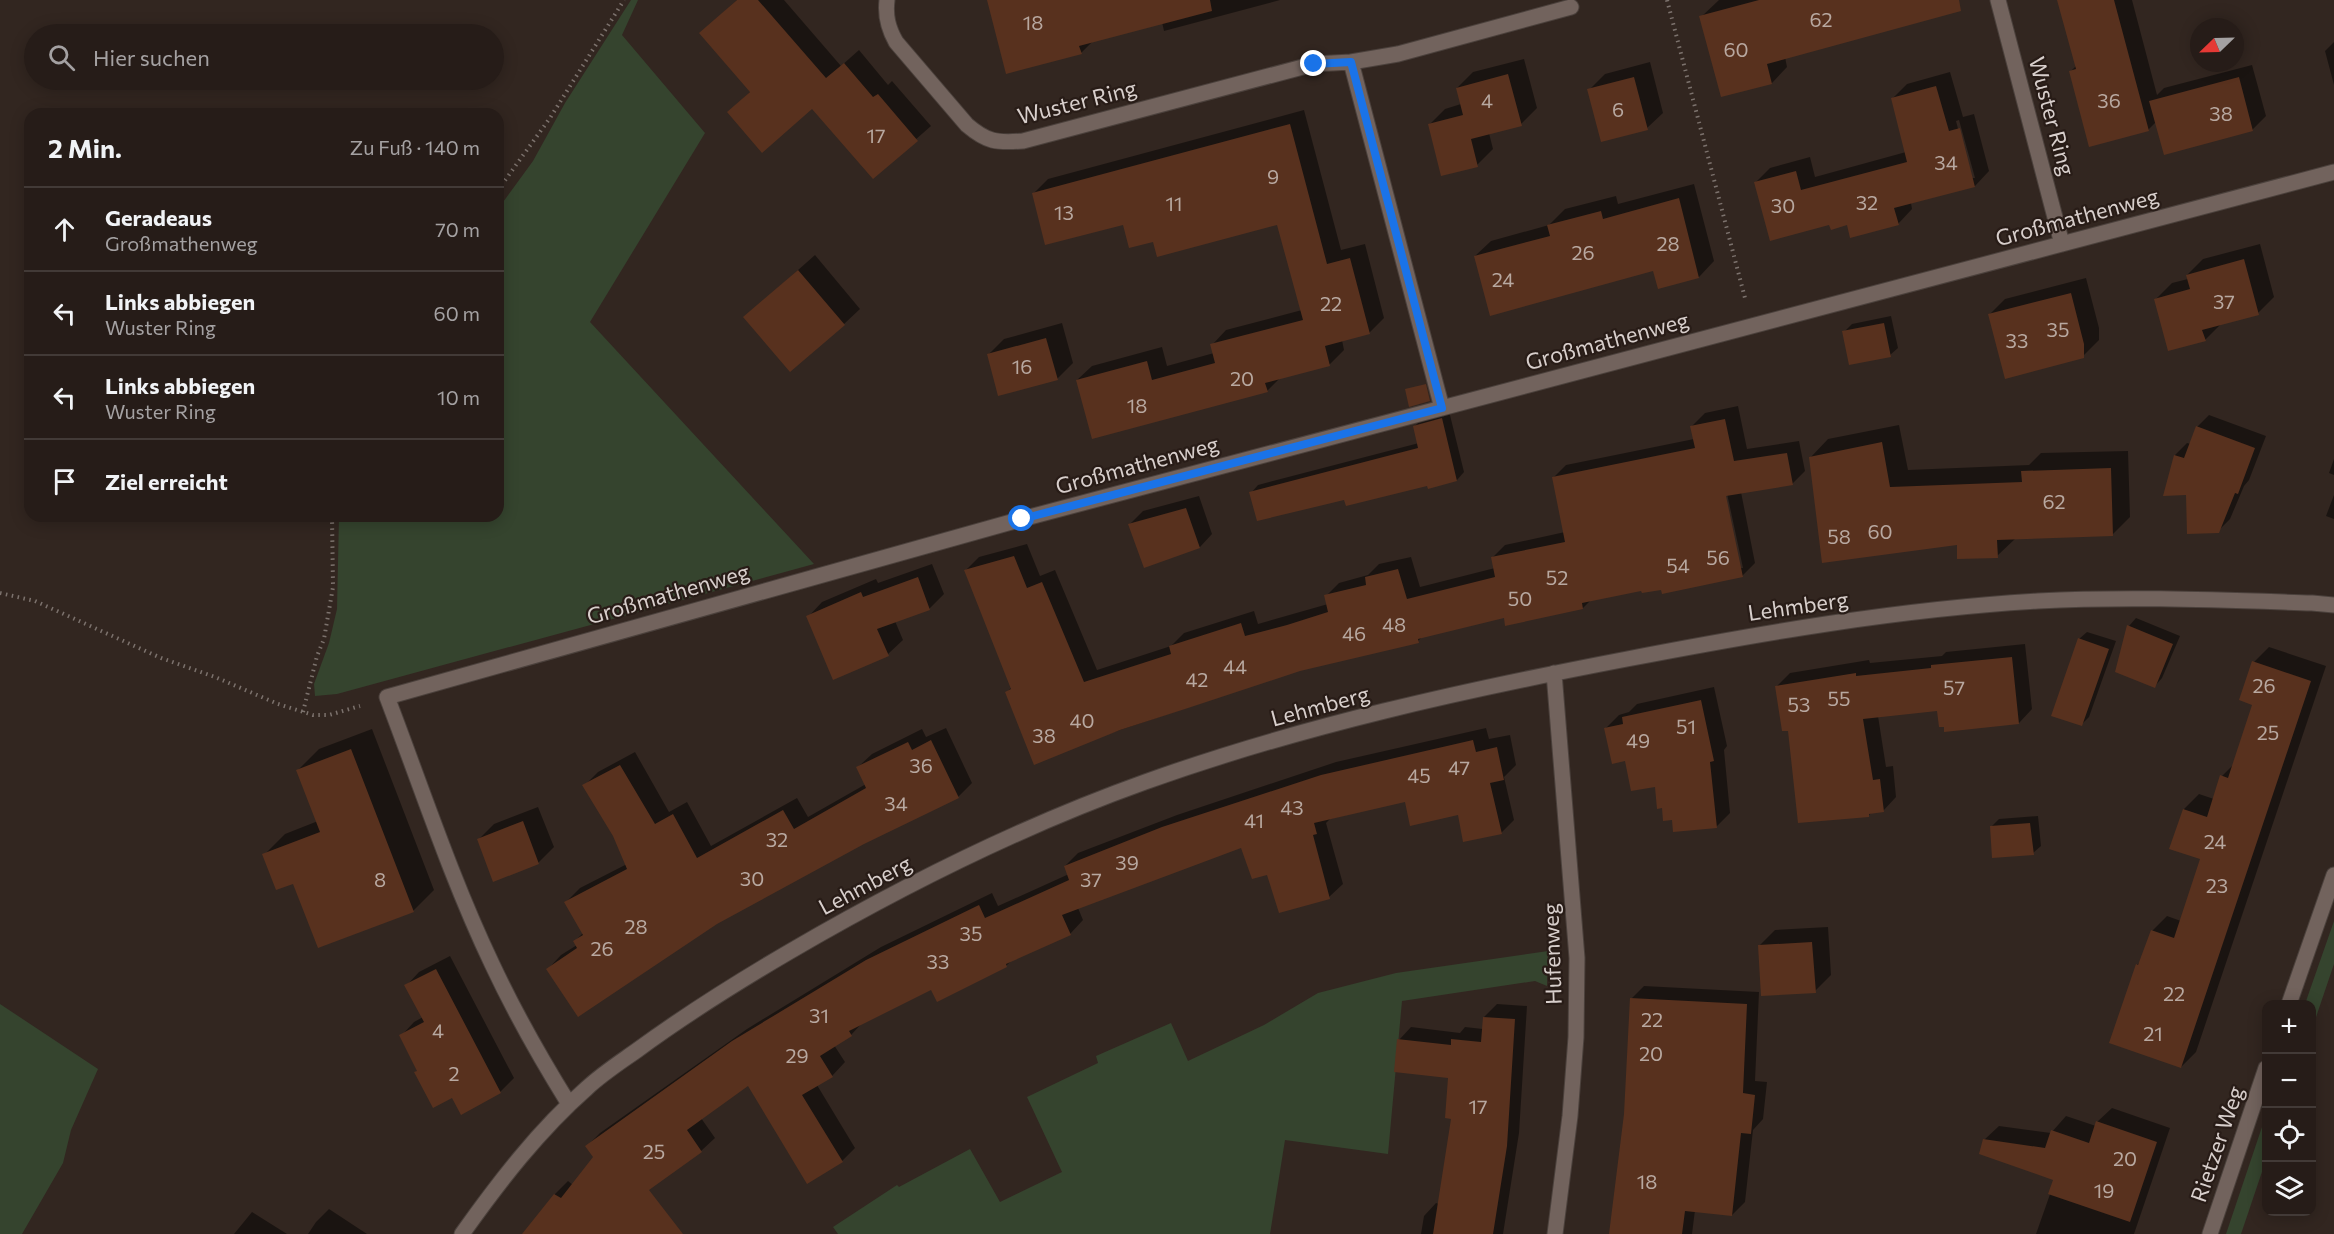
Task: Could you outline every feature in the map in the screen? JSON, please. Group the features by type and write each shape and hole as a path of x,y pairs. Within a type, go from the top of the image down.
{"street":[{"name":"Wuster Ring","path":"887,0 886,14 889,29 896,42 967,125 980,136 998,143 1023,141 1314,64 1351,62 1398,54 1571,7"},
{"name":"Wuster Ring","path":"1998,0 2062,244"},
{"path":"1351,62 1442,408"},
{"name":"Großmathenweg","path":"387,697 1022,519 2334,172"},
{"name":"Lehmberg","path":"462,1234 522,1156 569,1104 592,1083 666,1029 747,977 832,927 1015,835 1144,783 1247,748 1361,718 1554,673 1733,639 1889,616 2033,601 2127,597 2312,603 2334,606"},
{"name":"Hufenweg","path":"1554,673 1577,958 1576,1037 1570,1116 1555,1234"},
{"path":"387,697 465,904 530,1040 569,1104"},
{"path":"2291,1000 2334,875"},
{"name":"Rietzer Weg","path":"2210,1234 2262,1080"}],"path":[{"path":"504,182 550,118 624,0"},
{"path":"1667,0 1752,326"},
{"path":"303,712 317,656 324,639 333,587 332,522"},
{"path":"0,593 35,601 160,658 303,712 329,715 387,697"}],"green space":[{"path":"631,0 638,0 622,35 705,133 590,322 814,564 337,694 315,696 314,684 329,643 337,609 339,522 504,522 504,201 533,161 565,103"},
{"path":"2334,921 2334,964 2316,1017 2316,1000 2306,1000"},
{"path":"1548,951 1547,986 1535,981 1402,1001 1388,1154 1285,1140 1270,1234 838,1234 833,1227 897,1185 899,1187 970,1149 1000,1202 1062,1172 1027,1097 1098,1063 1096,1056 1171,1023 1188,1061 1264,1025 1318,993 1396,973"},
{"path":"0,1004 98,1069 71,1130 63,1163 22,1234 0,1234"},
{"path":"2262,1127 2262,1172 2241,1234 2226,1234"}],"building":[{"path":"737,0 758,0 826,78 844,63 873,97 878,94 918,141 873,179 812,109 762,153 727,112 750,92 699,33"},
{"path":"987,0 1210,0 1212,11 1079,46 1082,54 1006,74"},
{"path":"1759,0 1959,0 1961,11 1767,64 1772,84 1721,97 1699,16"},
{"path":"2057,0 2114,0 2149,131 2089,147 2069,71 2076,69"},
{"path":"1508,74 1522,126 1471,139 1478,167 1441,176 1428,124 1463,115 1456,88"},
{"path":"1634,77 1648,130 1601,142 1587,89"},
{"path":"2239,77 2253,131 2164,155 2149,101"},
{"path":"1936,86 1949,131 1960,128 1975,187 1894,208 1899,225 1850,238 1847,225 1831,230 1829,225 1770,241 1754,182 1796,171 1801,190 1907,162 1891,98"},
{"path":"1290,124 1327,264 1350,258 1370,334 1325,346 1330,366 1265,383 1268,392 1092,439 1076,380 1147,361 1152,380 1215,363 1210,344 1303,320 1277,225 1157,257 1153,242 1129,248 1123,225 1045,245 1032,193"},
{"path":"1679,198 1699,278 1658,289 1653,271 1490,316 1474,256 1550,236 1547,225 1601,211 1603,219"},
{"path":"2244,259 2259,315 2202,330 2206,341 2168,351 2154,299 2190,289 2186,275"},
{"path":"798,270 845,325 790,372 743,317"},
{"path":"2071,293 2084,344 2084,358 2005,379 1988,314"},
{"path":"1884,323 1891,357 1849,365 1842,331"},
{"path":"1046,338 1058,380 998,396 987,354"},
{"path":"1426,384 1430,401 1409,407 1405,389"},
{"path":"1442,418 1457,481 1346,506 1344,500 1257,521 1249,492 1418,448 1413,426"},
{"path":"1725,419 1734,461 1787,453 1793,485 1726,496 1743,577 1662,594 1661,590 1642,593 1641,591 1582,603 1583,609 1505,626 1504,618 1418,639 1419,643 1300,671 1120,730 1034,765 1005,692 1011,689 964,570 1014,556 1027,588 1042,582 1084,682 1171,654 1169,646 1241,623 1245,636 1328,612 1324,595 1366,585 1365,577 1398,569 1407,599 1495,577 1491,557 1565,542 1552,477 1695,448 1690,426"},
{"path":"2196,426 2255,448 2238,494 2235,493 2219,533 2187,534 2186,495 2163,496 2174,455 2184,458"},
{"path":"1882,442 1890,487 2022,482 2021,471 2111,468 2113,536 1997,540 1998,558 1957,559 1957,545 1822,563 1809,457"},
{"path":"1186,508 1200,548 1144,568 1128,524"},
{"path":"918,577 930,610 877,629 889,656 833,680 806,616 861,592 863,597"},
{"path":"2127,625 2173,644 2155,688 2115,672"},
{"path":"2078,638 2109,649 2082,726 2051,716"},
{"path":"2012,657 2019,724 1944,732 1944,727 1939,727 1937,711 1863,719 1873,780 1880,779 1884,812 1869,814 1869,817 1798,823 1788,731 1782,731 1775,686 1856,673 1856,676 1931,668 1931,665"},
{"path":"2252,661 2311,681 2181,1068 2109,1043 2136,964 2138,965 2151,930 2174,938 2200,859 2169,849 2183,809 2207,817 2220,775 2228,778 2252,705 2239,700"},
{"path":"1701,700 1714,761 1710,762 1717,828 1673,832 1672,820 1663,821 1662,808 1657,809 1655,787 1631,791 1625,761 1612,764 1604,728 1623,724 1622,717"},
{"path":"931,740 959,798 864,844 717,924 578,1017 546,969 577,948 573,941 583,935 564,902 627,869 613,836 582,785 620,765 655,824 673,814 697,858 783,810 794,829 866,788 856,767 908,742 912,750"},
{"path":"1473,740 1476,752 1497,747 1504,780 1490,783 1502,834 1463,842 1458,815 1410,826 1405,802 1314,823 1317,834 1313,835 1330,899 1279,913 1267,875 1252,879 1241,848 1062,915 1071,935 1006,964 1007,967 937,1002 931,990 849,1031 852,1036 820,1056 833,1077 802,1095 843,1162 807,1184 748,1086 687,1130 702,1152 649,1190 683,1234 522,1234 554,1194 561,1198 593,1157 585,1146 732,1041 866,960 979,905 985,918 1069,880 1064,866 1162,827 1321,775"},
{"path":"351,749 414,912 318,948 293,884 276,890 262,854 320,832 296,770"},
{"path":"523,821 539,864 493,882 477,839"},
{"path":"2030,823 2034,855 1992,858 1990,826"},
{"path":"1812,942 1816,993 1761,996 1758,945"},
{"path":"436,969 501,1093 461,1115 452,1098 433,1108 414,1072 417,1071 399,1035 424,1022 404,985"},
{"path":"1630,998 1747,1004 1743,1093 1755,1095 1751,1134 1741,1133 1732,1216 1685,1211 1682,1234 1609,1234 1624,1114"},
{"path":"1483,1017 1515,1019 1507,1146 1493,1234 1433,1234 1451,1119 1445,1118 1448,1078 1394,1072 1397,1039 1451,1045 1451,1039 1481,1042"},
{"path":"2096,1121 2157,1142 2130,1222 2048,1194 2053,1180 1979,1154 1983,1139 2045,1148 2051,1130 2089,1143"}],"route":[{"path":"1022,519 1442,408 1351,62 1314,64"}]}
